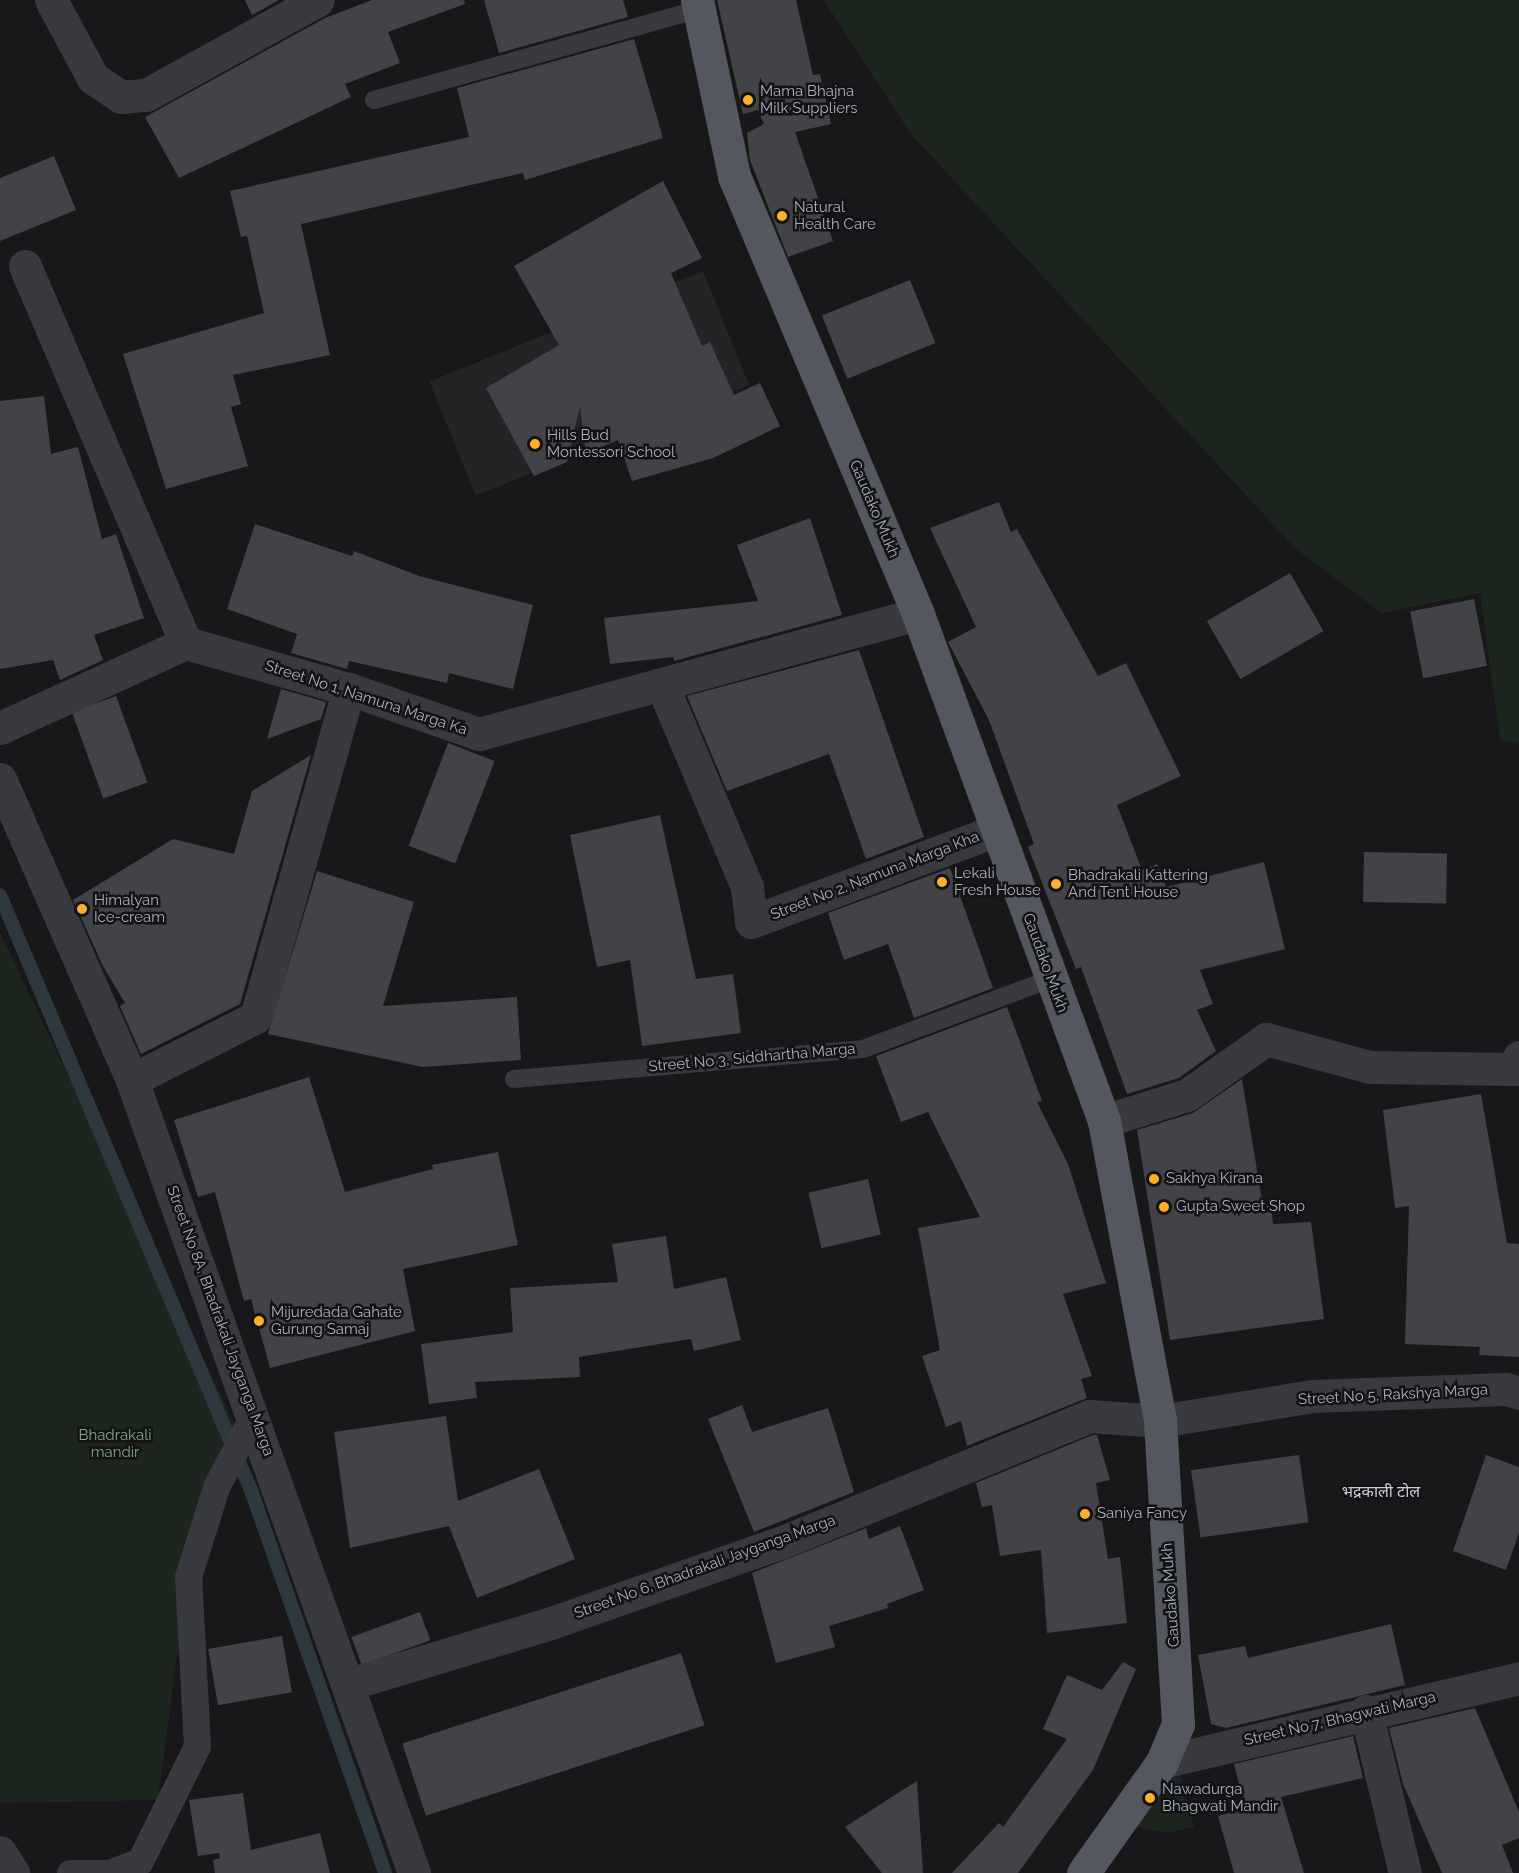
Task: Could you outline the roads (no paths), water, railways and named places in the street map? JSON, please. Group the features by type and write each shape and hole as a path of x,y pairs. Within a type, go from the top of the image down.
{"main road":[{"name":"Gaudako Mukh","path":"698,4 734,176 918,614 1104,1121 1160,1421 1178,1724 1162,1762 1083,1873"}],"street":[{"path":"51,0 93,78 121,97 146,95 318,0"},
{"path":"0,728 186,643 26,266"},
{"name":"Street No 1, Namuna Marga Ka","path":"186,643 349,689 478,734 663,687 918,614"},
{"name":"Street No 2, Namuna Marga Kha","path":"663,687 747,887 751,922 997,830"},
{"path":"132,1080 256,1017 349,689"},
{"name":"Street No 8A, Bhadrakali Jayganga Marga","path":"0,779 132,1080 254,1413 414,1873"},
{"path":"1104,1121 1187,1095 1266,1039 1370,1067 1517,1065"},
{"name":"Street No 5, Rakshya Marga","path":"1160,1421 1312,1396 1506,1389 1519,1393"},
{"path":"70,1873 109,1873 140,1862 197,1746 188,1577 216,1488 254,1413"},
{"name":"Street No 6, Bhadrakali Jayganga Marga","path":"349,1684 551,1623 780,1543 1090,1416 1160,1421"},
{"name":"Street No 7, Bhagwati Marga","path":"1162,1762 1365,1711 1519,1678"},
{"path":"1365,1711 1405,1873"},
{"path":"0,1852 13,1873"}],"lane":[{"path":"374,100 698,4"},
{"name":"Street No 3, Siddhartha Marga","path":"514,1079 863,1049 1050,979"}],"waterway":[{"path":"0,895 251,1490 385,1873"}],"place":[{"name":"Mama Bhajna Milk Suppliers","path":"748,100"},
{"name":"Natural Health Care","path":"782,216"},
{"name":"Hills Bud Montessori School","path":"535,444"},
{"name":"Lekali Fresh House","path":"942,882"},
{"name":"Bhadrakali Kattering And Tent House","path":"1056,884"},
{"name":"Himalyan Ice-cream","path":"82,909"},
{"name":"Sakhya Kirana","path":"1154,1179"},
{"name":"Gupta Sweet Shop","path":"1164,1207"},
{"name":"Mijuredada Gahate Gurung Samaj","path":"259,1321"},
{"name":"Saniya Fancy","path":"1085,1514"},
{"name":"Nawadurga Bhagwati Mandir","path":"1150,1798"}],"district":[{"name":"भद्रकाली टोल","path":"1381,1492"}],"park label":[{"name":"Bhadrakali mandir","path":"115,1444"}]}
